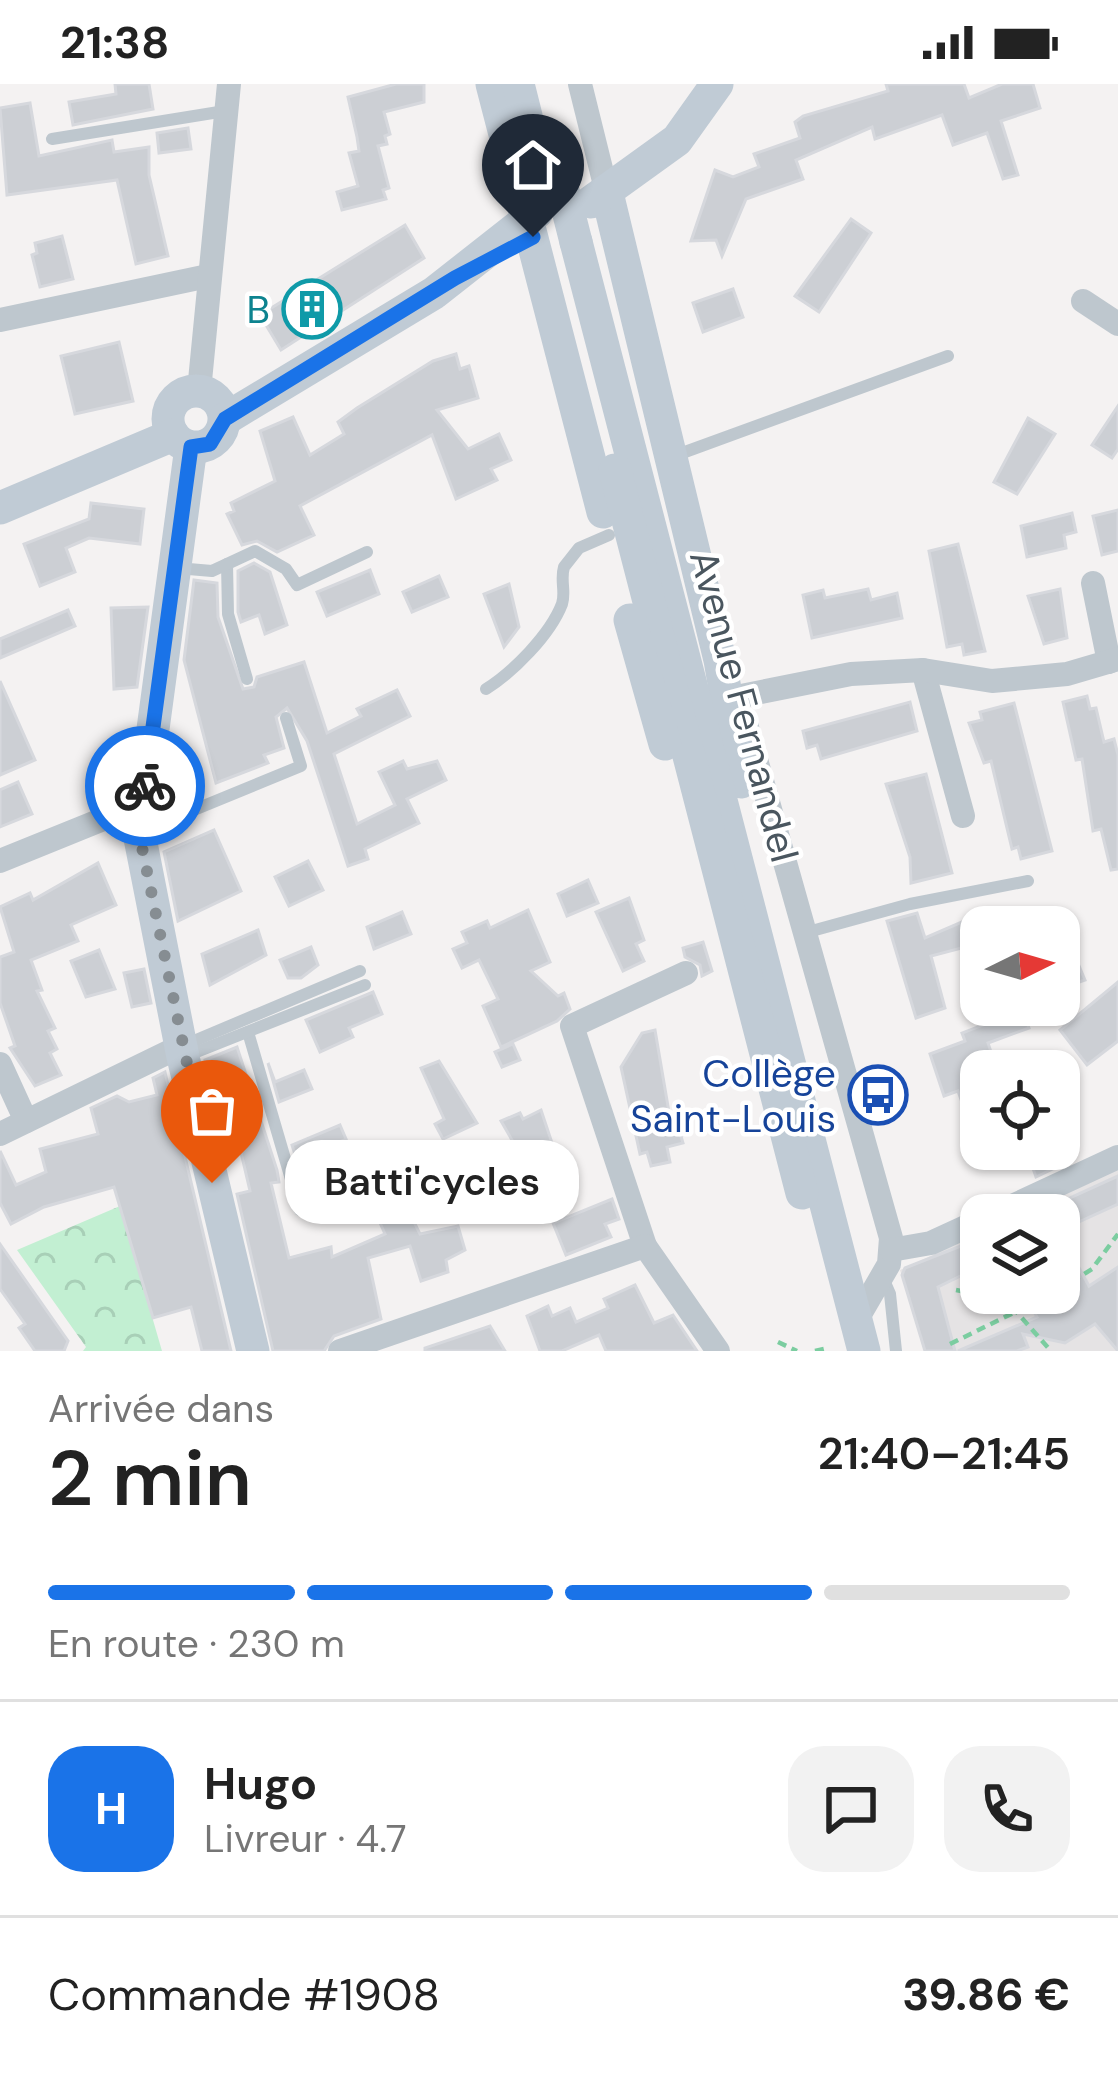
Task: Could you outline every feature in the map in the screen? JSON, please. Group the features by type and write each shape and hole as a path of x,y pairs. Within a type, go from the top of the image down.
{"main road":[{"path":"492,84 563,208 673,456 726,699 787,1039"},
{"name":"Avenue Fernandel","path":"518,84 563,208 787,1039 848,1343"},
{"name":"Avenue Fernandel","path":"536,84 730,915 848,1343"},
{"path":"0,508 182,441 218,437 225,419 677,140 710,93"},
{"path":"563,208 609,535 648,695 730,915"},
{"path":"225,419 218,400 199,391 172,404 182,441 176,568 141,818 182,1052 253,1351"}],"street":[{"path":"199,391 229,84"},
{"path":"563,208 580,84"},
{"path":"0,320 208,276"},
{"path":"1083,301 1118,324"},
{"path":"848,1343 883,1278 891,1250 808,932 746,724 726,699 851,674 923,670 992,681 1067,674 1116,661 1093,583"},
{"path":"923,670 963,816"},
{"path":"0,861 141,818"},
{"path":"686,973 572,1026 644,1246 718,1351"},
{"path":"0,1134 182,1052"},
{"path":"0,1064 26,1121"},
{"path":"1038,1194 1118,1157"},
{"path":"891,1250 931,1244 960,1230"},
{"path":"340,1351 644,1246"}],"lane":[{"path":"52,139 226,111"},
{"path":"673,456 948,356"},
{"path":"486,689 510,671 557,614 564,594 561,574 572,557 589,542 609,535"},
{"path":"176,568 212,572 264,552 297,584 367,552"},
{"path":"227,564 227,614 248,680"},
{"path":"141,818 301,766 286,718"},
{"path":"808,932 910,904 1028,881"},
{"path":"362,978 248,1032 182,1052 362,978"},
{"path":"248,1032 300,1210"},
{"path":"883,1278 890,1294 896,1351"}],"path":[{"path":"1080,1276 1092,1269 1118,1234"},
{"path":"956,1291 960,1292"},
{"path":"950,1344 1014,1314"},
{"path":"1022,1314 1051,1351"},
{"path":"778,1342 797,1351"},
{"path":"815,1351 848,1343"}],"shaded area":[{"path":"1118,1165 1118,1351 953,1351 921,1338 900,1270 960,1243 960,1314 1080,1314 1080,1194 1059,1194"}],"green space":[{"path":"120,1206 162,1351 83,1351 86,1347 17,1250"}],"building":[{"path":"115,84 149,84 153,109 73,125 69,102 116,94"},
{"path":"396,84 424,84 424,102 384,112 390,134 385,136 387,144 378,146 389,188 383,190 386,199 342,210 337,192 358,186 349,153 359,151 348,97"},
{"path":"886,84 964,84 969,98 1002,84 1033,84 1040,108 1001,121 1018,175 1003,179 987,133 953,145 942,115 875,139 872,127 796,160 803,179 746,199 722,256 716,240 691,241 715,170 733,177 759,167 754,154 800,138 795,122 803,116 888,91"},
{"path":"30,103 39,156 112,140 114,152 149,147 149,175 168,256 136,264 117,180 7,195 0,108"},
{"path":"188,128 191,149 159,153 157,133"},
{"path":"851,219 871,233 819,312 795,296"},
{"path":"405,225 424,258 281,350 260,315"},
{"path":"62,236 73,279 40,287 32,255 37,253 35,243"},
{"path":"733,289 743,317 703,332 693,303"},
{"path":"119,342 133,401 75,414 61,356"},
{"path":"456,354 460,369 469,366 478,398 437,410 468,449 499,434 511,460 491,469 497,480 456,499 432,435 300,506 314,535 277,552 257,541 242,545 227,514 234,511 231,503 275,481 260,431 293,417 310,455 344,434 338,422 357,408 433,361"},
{"path":"1118,406 1118,449 1112,458 1092,445"},
{"path":"1028,418 1055,434 1017,494 994,482"},
{"path":"91,503 144,509 140,544 89,538 66,548 75,572 40,586 24,544 89,519"},
{"path":"1118,510 1118,551 1102,555 1093,516"},
{"path":"1072,513 1076,532 1064,535 1066,548 1027,557 1021,526"},
{"path":"958,544 985,651 964,655 962,644 947,647 929,551"},
{"path":"254,563 270,572 287,625 265,634 259,615 241,622 238,612 238,571"},
{"path":"370,570 379,594 327,616 317,592"},
{"path":"439,576 448,597 412,612 403,592"},
{"path":"194,580 217,583 218,617 243,689 254,687 257,677 304,662 327,733 361,716 357,709 397,690 410,716 334,754 357,824 395,805 379,772 403,761 407,769 437,761 446,780 407,799 419,823 365,849 368,859 348,866 307,741 287,708 276,717 284,748 264,755 268,763 216,783 184,660"},
{"path":"509,584 519,627 504,647 484,594"},
{"path":"868,589 871,600 897,593 902,618 812,638 803,595 823,590 825,598"},
{"path":"1060,589 1067,638 1044,644 1028,596"},
{"path":"148,607 137,687 114,689 111,608"},
{"path":"68,610 75,626 0,658 0,639"},
{"path":"0,681 35,760 0,775"},
{"path":"1087,696 1090,709 1096,708 1104,742 1114,739 1118,755 1118,869 1111,870 1101,829 1093,831 1082,759 1076,760 1063,702"},
{"path":"910,702 917,731 821,759 817,745 807,748 803,731"},
{"path":"1014,703 1052,851 1021,859 1018,847 1012,849 991,761 984,763 969,723 982,720 980,712"},
{"path":"926,774 952,873 911,883 910,857 886,784"},
{"path":"18,782 32,814 0,827 0,790"},
{"path":"214,830 241,891 178,921 164,852"},
{"path":"308,861 323,890 289,906 275,877"},
{"path":"98,863 116,905 71,925 78,941 31,960 42,990 37,991 55,1028 48,1031 57,1049 50,1053 61,1075 35,1086 10,1048 15,1046 0,1003 0,957 14,952 0,907 30,893 33,900"},
{"path":"588,880 598,903 567,916 558,894"},
{"path":"629,898 644,940 636,944 644,961 623,971 596,912"},
{"path":"528,910 550,962 531,971 558,996 564,993 570,1009 557,1021 501,1047 483,1006 498,999 479,960 462,968 453,949 467,943 462,932 487,921 490,928"},
{"path":"402,912 411,934 374,949 367,927"},
{"path":"917,913 925,938 960,923 960,948 931,956 945,1008 916,1018 887,921"},
{"path":"258,930 266,955 210,985 202,954"},
{"path":"703,942 712,971 702,976 700,965 685,957 683,948"},
{"path":"311,947 318,965 301,978 288,978 280,960"},
{"path":"99,950 115,989 86,997 71,961"},
{"path":"144,969 151,1003 132,1007 124,973"},
{"path":"1118,982 1118,1041 1087,1065 1080,1050 1060,1030 1080,1026 1080,1013"},
{"path":"373,992 382,1014 349,1028 353,1037 320,1052 306,1020"},
{"path":"980,1026 1029,1028 988,1043 990,1050 960,1050 960,1097 958,1091 944,1096 930,1054 965,1041 962,1033"},
{"path":"655,1030 670,1118 675,1116 683,1143 667,1147 670,1162 651,1166 647,1152 640,1154 621,1067 642,1033"},
{"path":"513,1044 520,1060 502,1067 495,1052"},
{"path":"237,1047 277,1170 279,1182 271,1183 289,1258 331,1247 332,1257 385,1234 360,1179 386,1166 420,1234 458,1226 465,1250 446,1260 448,1272 421,1281 410,1246 368,1258 381,1319 334,1336 324,1351 273,1351 237,1194 250,1191 228,1101 216,1104 205,1060"},
{"path":"439,1061 477,1123 443,1139 435,1124 444,1119 421,1068"},
{"path":"268,1063 275,1082 304,1070 312,1089 279,1102"},
{"path":"165,1072 231,1351 202,1351 191,1307 153,1318 114,1187 44,1207 11,1224 0,1203 0,1151 16,1185 46,1172 40,1149 98,1134 91,1108 117,1096 129,1102 157,1095 153,1078"},
{"path":"541,1110 558,1161 531,1173 501,1121 520,1113 523,1119"},
{"path":"340,1125 346,1139 297,1161 292,1145"},
{"path":"1118,1176 1118,1204 1080,1221 1079,1194"},
{"path":"612,1199 619,1219 605,1224 611,1237 566,1255 553,1223"},
{"path":"0,1244 68,1341 64,1351 35,1351 19,1328 25,1324 0,1289"},
{"path":"960,1246 960,1276 938,1287 955,1351 925,1351 902,1275 905,1268"},
{"path":"1118,1267 1118,1351 1095,1324 1065,1343 1023,1334 1028,1347 1017,1351 958,1351 1037,1317 1080,1314 1080,1270 1089,1286"},
{"path":"635,1285 654,1323 673,1315 697,1351 606,1351 599,1335 562,1351 540,1351 527,1316 548,1306 552,1316 570,1308 576,1322 608,1308 604,1299"},
{"path":"490,1326 505,1351 425,1351 425,1348"}],"way so far":[{"path":"145,786 139,833 182,1057 212,1183"}],"place":[{"name":"B","path":"312,309"},
{"name":"Collège Saint-Louis","path":"878,1095"},
{"name":"Batti'cycles","path":"212,1183"}],"route":[{"path":"145,786 191,447 210,444 225,419 383,327 455,278 533,237"}]}
